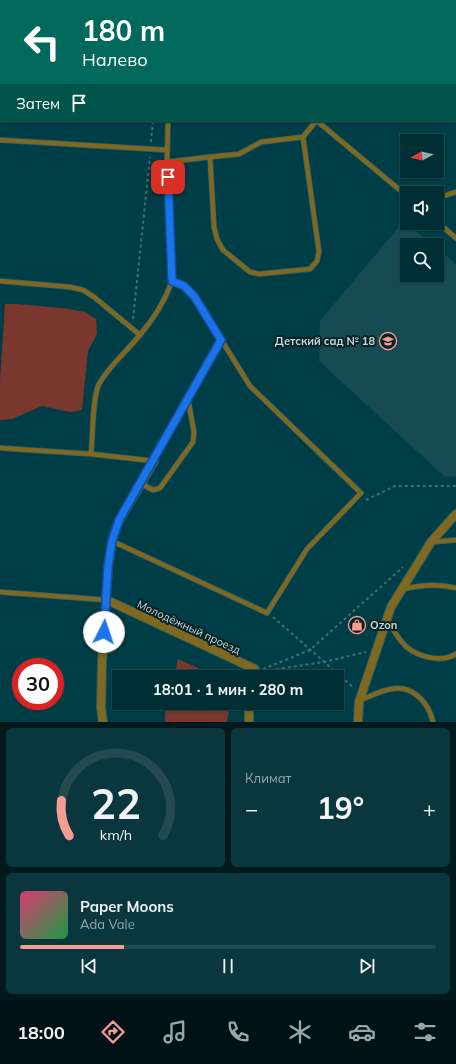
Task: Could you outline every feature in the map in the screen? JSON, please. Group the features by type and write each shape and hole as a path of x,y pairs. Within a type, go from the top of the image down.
{"street":[{"path":"103,722 102,663 108,566 112,541 119,520 154,461"},
{"path":"358,722 361,698 391,607 431,542 456,514"},
{"name":"Молодёжный проезд","path":"107,600 255,670"},
{"path":"249,710 249,722"}],"lane":[{"path":"92,454 96,395 99,385 105,374 140,335 166,296 172,281 167,162 168,122"},
{"path":"167,162 239,154 261,142 303,137 315,122"},
{"path":"317,122 400,190"},
{"path":"210,157 214,227 217,239 223,250 250,272 259,274 310,269 317,261 318,252 303,137"},
{"path":"0,140 167,150"},
{"path":"444,196 456,192"},
{"path":"444,228 456,238"},
{"path":"0,281 70,287 83,290 94,297 140,335"},
{"path":"112,541 267,612 307,549 361,493 250,386 194,296 184,286 172,281"},
{"path":"0,448 92,454 154,461 221,340"},
{"path":"140,483 154,490 160,488 193,442 194,432 188,399"},
{"path":"431,542 456,540"},
{"path":"402,589 423,585 444,585 456,588"},
{"path":"0,592 107,600"},
{"path":"387,620 402,643 416,653 441,658 456,654"},
{"path":"361,698 388,689 401,689 412,692 422,699 430,710 433,722"}],"path":[{"path":"132,328 153,122"},
{"path":"362,502 395,486 456,486"},
{"path":"265,670 310,650 408,562"},
{"path":"267,612 324,662 361,698"},
{"path":"281,670 324,662 377,649"}],"shaded area":[{"name":"Детский сад № 18","path":"400,226 400,230 415,230 425,238 400,238 400,282 444,282 444,254 456,264 456,476 445,477 319,361 320,321"},
{"path":"5,304 62,308 85,312 96,319 97,334 88,351 82,410 70,412 42,406 12,419 0,420 0,381"},
{"path":"178,659 202,670 176,670"},
{"path":"166,710 229,710 227,722 165,722"}],"place":[{"name":"Детский сад № 18","path":"388,341"},
{"name":"Ozon","path":"357,625"}],"route":[{"path":"104,632 108,566 112,541 119,520 154,461 221,340 194,296 184,286 172,281 168,177"}]}
